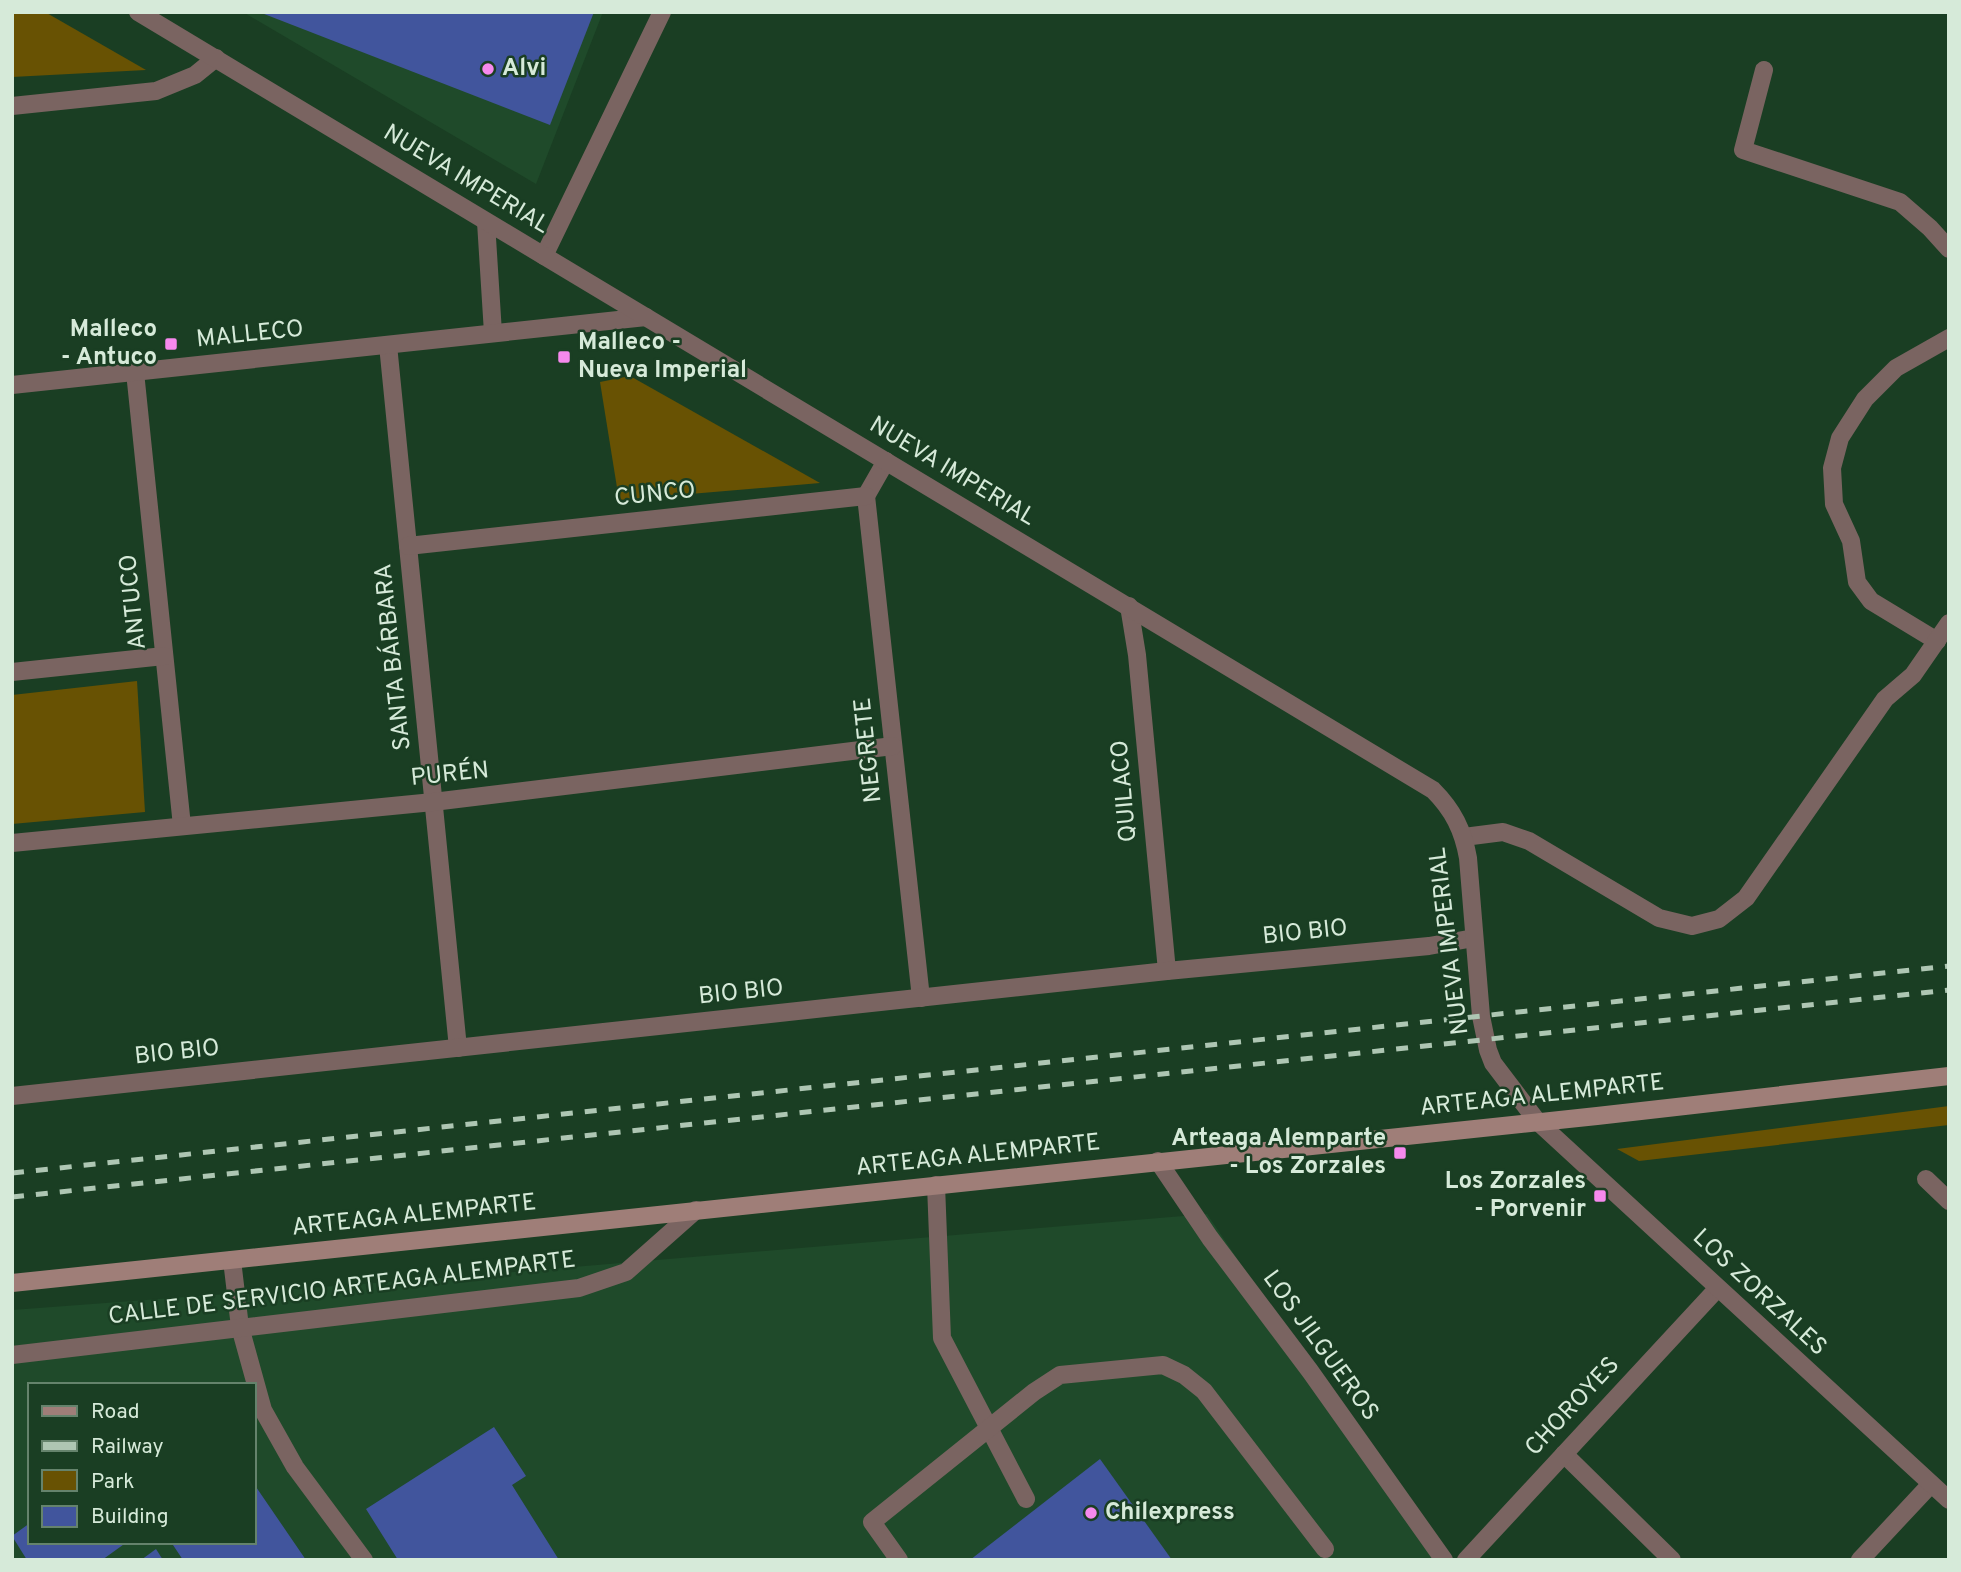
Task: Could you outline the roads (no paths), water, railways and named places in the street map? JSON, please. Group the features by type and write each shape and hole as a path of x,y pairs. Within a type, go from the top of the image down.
{"main road":[{"name":"ARTEAGA ALEMPARTE","path":"12,1283 1949,1076"}],"street":[{"name":"NUEVA IMPERIAL","path":"138,12 1419,780 1446,803 1464,837 1482,1016 1488,1050 1493,1063 1537,1121"},
{"path":"544,256 662,12"},
{"path":"12,106 156,91 195,75 216,58"},
{"path":"1764,71 1744,150 1900,202 1949,249"},
{"path":"486,222 494,334"},
{"name":"MALLECO","path":"12,385 646,317"},
{"path":"1937,640 1871,601 1857,582 1850,541 1834,504 1832,468 1840,438 1865,399 1896,368 1949,338"},
{"name":"SANTA BÁRBARA","path":"388,345 458,1048"},
{"name":"ANTUCO","path":"135,372 182,826"},
{"path":"866,496 886,461"},
{"name":"CUNCO","path":"408,546 866,496"},
{"name":"NEGRETE","path":"866,496 921,998"},
{"name":"QUILACO","path":"1129,606 1137,655 1167,971"},
{"path":"1464,837 1503,832 1529,841 1659,918 1692,926 1718,919 1746,898 1885,698 1913,675 1949,623"},
{"path":"12,672 164,656"},
{"name":"PURÉN","path":"12,843 433,802 893,747"},
{"name":"BIO BIO","path":"12,1096 1167,971 1429,946 1475,938"},
{"name":"LOS ZORZALES","path":"1537,1121 1949,1500"},
{"name":"LOS JILGUEROS","path":"1158,1161 1210,1238 1310,1371 1444,1560"},
{"path":"1926,1179 1949,1201"},
{"path":"936,1185 942,1338 1026,1499"},
{"name":"CALLE DE SERVICIO ARTEAGA ALEMPARTE","path":"12,1355 579,1288 626,1272 696,1210"},
{"path":"232,1260 240,1327 256,1383"},
{"name":"CHOROYES","path":"1466,1560 1717,1289"},
{"path":"899,1560 872,1522 1034,1392 1060,1375 1163,1366 1184,1375 1204,1391 1325,1549"},
{"path":"256,1385 263,1410 295,1467 364,1560"},
{"path":"1564,1454 1672,1560"},
{"path":"1860,1560 1931,1484"}],"railway":[{"path":"12,1173 1949,966"},
{"path":"12,1197 1949,990"}],"place":[{"name":"Alvi","path":"488,69"},
{"name":"Malleco - Antuco","path":"171,344"},
{"name":"Malleco - Nueva Imperial","path":"564,357"},
{"name":"Arteaga Alemparte - Los Zorzales","path":"1400,1153"},
{"name":"Los Zorzales - Porvenir","path":"1600,1196"},
{"name":"Chilexpress","path":"1091,1513"}]}
